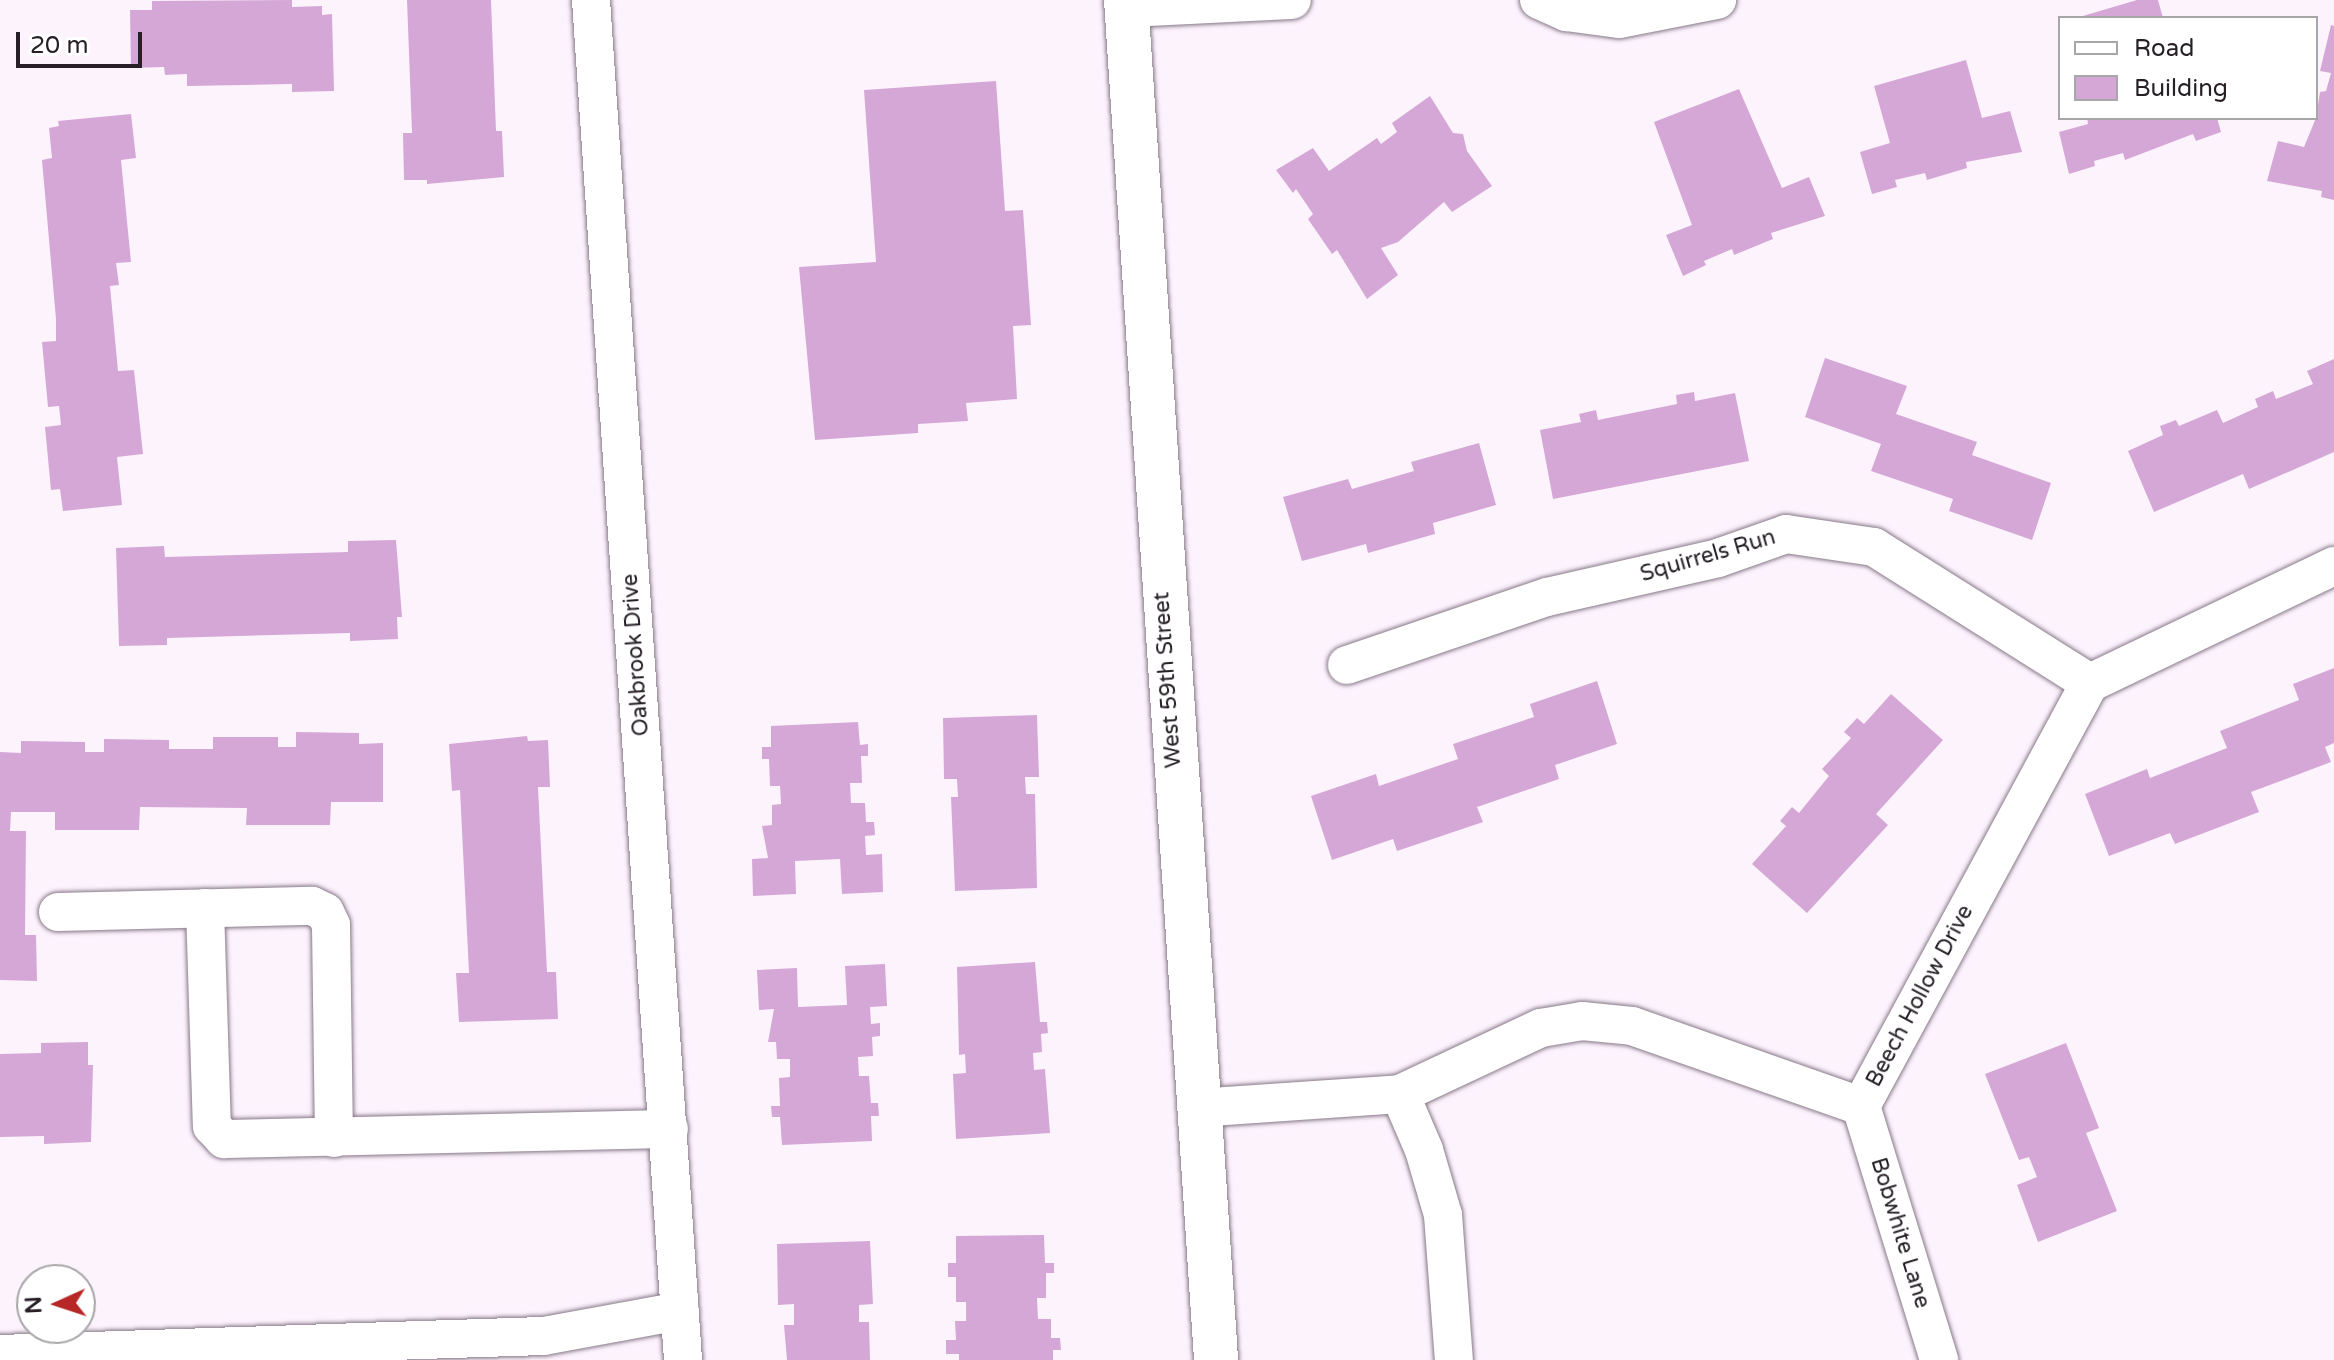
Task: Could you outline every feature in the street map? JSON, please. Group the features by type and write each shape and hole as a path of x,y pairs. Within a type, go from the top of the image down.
{"street":[{"name":"Oakbrook Drive","path":"591,0 683,1360"},
{"path":"1127,4 1292,0"},
{"path":"1539,0 1566,12 1619,19 1717,0"},
{"name":"West 59th Street","path":"1127,4 1197,1108 1216,1360"},
{"name":"Squirrels Run","path":"1347,665 1547,597 1718,558 1786,534 1851,540 1874,547 2090,683"},
{"path":"2090,683 2334,566"},
{"name":"Beech Hollow Drive","path":"1197,1108 1400,1094 1541,1028 1591,1021 1632,1026 1861,1106 2090,683"},
{"path":"58,912 312,906 325,912 331,925 334,1138"},
{"path":"205,908 212,1126 231,1140 669,1129"},
{"path":"1400,1094 1424,1150 1443,1215 1454,1360"},
{"name":"Bobwhite Lane","path":"1861,1106 1939,1360"},
{"path":"0,1354 193,1354 544,1336 680,1311"}],"building":[{"path":"292,0 292,7 322,6 322,15 332,14 334,91 292,92 292,84 187,86 187,74 165,75 164,67 131,68 130,10 152,10 152,1"},
{"path":"407,0 491,0 496,131 502,131 504,177 427,184 427,180 404,180 403,133 412,133"},
{"path":"2137,0 2158,0 2162,16 2083,16"},
{"path":"2331,25 2334,26 2334,200 2321,197 2322,191 2267,181 2278,141 2304,147 2315,120 2318,120 2320,92 2326,91 2331,73 2320,71"},
{"path":"1966,60 1982,118 2010,111 2022,152 1966,162 1967,168 1927,180 1925,173 1895,180 1897,187 1872,194 1860,152 1890,143 1874,86"},
{"path":"996,81 1005,211 1023,210 1031,325 1013,326 1017,399 966,403 968,421 918,424 918,433 815,440 799,267 876,262 864,90"},
{"path":"1739,89 1782,188 1809,177 1825,216 1771,233 1773,239 1734,255 1732,249 1704,261 1706,265 1683,276 1666,235 1692,225 1654,122"},
{"path":"1430,96 1453,133 1463,134 1467,151 1492,186 1452,212 1444,202 1398,242 1381,248 1398,275 1367,299 1337,250 1332,254 1308,219 1313,214 1296,189 1293,193 1276,170 1313,148 1329,171 1377,138 1381,144 1397,132 1392,123"},
{"path":"131,114 136,158 121,160 131,262 116,263 119,285 110,286 118,371 134,370 143,454 117,457 122,505 63,511 60,489 51,490 45,427 61,425 59,406 48,407 42,342 56,341 56,319 42,160 52,158 49,128 59,126 58,121"},
{"path":"2087,120 2218,120 2221,132 2196,141 2193,134 2125,160 2123,153 2094,161 2095,166 2069,174 2059,132 2088,124"},
{"path":"1825,358 1907,386 1896,414 1977,442 1972,455 2051,483 2032,540 1949,511 1953,499 1871,471 1881,444 1805,417"},
{"path":"2334,359 2334,452 2249,489 2243,474 2154,512 2128,451 2163,435 2160,426 2176,420 2179,426 2217,410 2223,423 2258,407 2255,399 2273,391 2276,399 2313,384 2307,371"},
{"path":"1694,392 1695,401 1735,393 1749,461 1553,499 1540,430 1581,422 1579,414 1596,410 1598,420 1677,404 1676,395"},
{"path":"1479,443 1496,505 1433,523 1435,534 1368,553 1366,544 1302,561 1283,497 1348,479 1352,489 1414,471 1411,462"},
{"path":"396,540 402,617 397,617 398,639 350,641 350,633 167,638 167,645 119,646 116,548 164,546 165,557 348,552 348,541"},
{"path":"2334,668 2334,743 2325,747 2331,762 2251,792 2259,812 2175,844 2170,833 2109,856 2085,794 2147,769 2150,778 2227,748 2220,731 2299,700 2293,684"},
{"path":"1597,681 1617,744 1555,765 1559,779 1477,807 1483,822 1397,851 1393,839 1332,860 1311,796 1376,774 1379,786 1458,759 1453,744 1534,717 1530,704"},
{"path":"1891,694 1943,740 1876,814 1888,825 1807,913 1752,864 1786,826 1780,821 1792,807 1799,813 1829,776 1822,769 1851,738 1844,732 1857,718 1864,724"},
{"path":"1037,715 1039,777 1025,777 1026,794 1035,794 1037,888 955,891 951,797 958,797 957,779 944,779 943,718"},
{"path":"858,722 860,745 868,744 868,756 861,756 862,783 850,783 851,803 865,803 866,822 874,822 875,835 865,836 866,855 882,854 883,892 842,894 840,859 795,861 796,894 753,896 752,859 768,858 762,826 772,825 772,805 781,804 780,786 770,786 769,759 762,759 762,747 771,747 771,726"},
{"path":"296,732 359,733 359,744 383,743 383,802 331,802 330,825 246,825 247,808 140,807 139,830 55,830 55,812 11,812 10,831 26,831 25,935 36,935 37,981 0,980 0,752 21,753 21,741 85,742 85,752 104,752 104,739 169,740 169,749 213,749 213,737 278,737 278,747 296,747"},
{"path":"527,736 528,741 548,740 550,787 538,787 547,972 556,972 558,1019 459,1022 456,973 469,973 460,790 452,791 449,744"},
{"path":"1035,962 1040,1022 1047,1022 1048,1033 1041,1034 1042,1052 1033,1053 1034,1070 1045,1069 1050,1133 956,1139 953,1074 966,1073 965,1054 959,1055 957,967"},
{"path":"885,964 887,1006 870,1007 871,1024 880,1023 880,1036 872,1037 873,1056 858,1057 859,1076 869,1076 871,1103 878,1103 879,1116 871,1116 872,1141 782,1145 780,1117 772,1117 771,1106 780,1106 779,1078 790,1077 790,1059 777,1059 776,1042 768,1042 774,1009 759,1010 757,970 797,968 798,1007 847,1005 845,966"},
{"path":"88,1042 88,1065 93,1065 91,1142 44,1144 44,1136 0,1137 0,1054 41,1053 41,1043"},
{"path":"2066,1043 2099,1128 2086,1133 2117,1211 2038,1242 2017,1185 2037,1177 2029,1157 2019,1160 1985,1074"},
{"path":"1044,1235 1045,1263 1054,1263 1054,1273 1046,1273 1046,1298 1037,1298 1038,1319 1051,1319 1051,1338 1060,1338 1061,1350 1053,1350 1053,1360 959,1360 959,1354 946,1354 946,1340 956,1340 955,1321 966,1321 966,1302 956,1302 956,1277 948,1277 948,1263 956,1263 956,1236"},
{"path":"870,1241 873,1304 859,1305 859,1322 869,1322 870,1360 787,1360 784,1325 794,1325 794,1304 778,1305 777,1244"}]}
